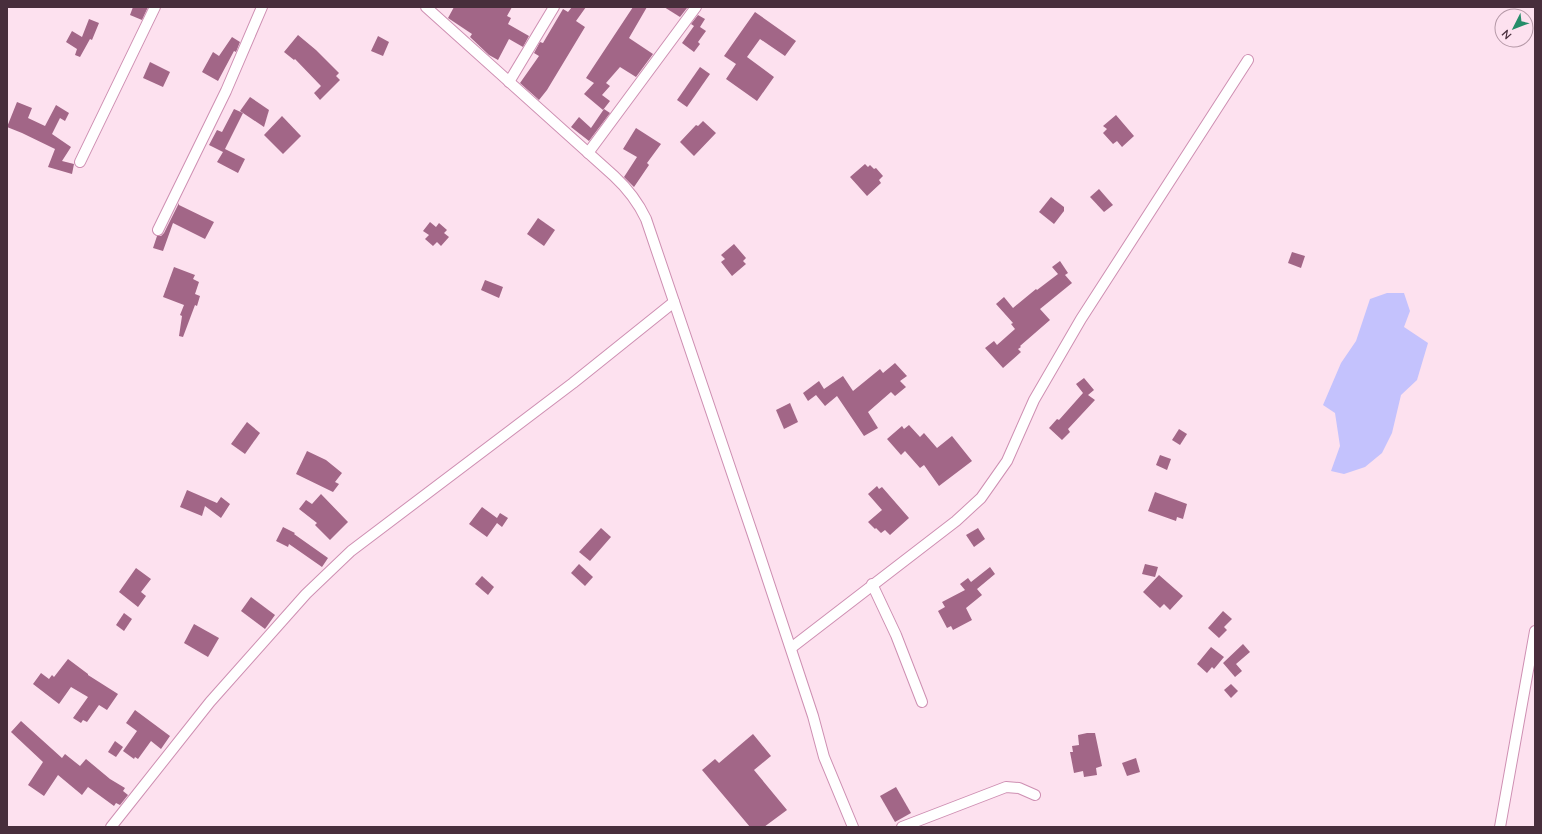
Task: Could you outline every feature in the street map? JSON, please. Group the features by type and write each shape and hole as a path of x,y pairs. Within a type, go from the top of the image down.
{"street":[{"path":"80,162 155,7"},
{"path":"158,230 226,91 262,7"},
{"path":"426,7 588,153 629,191 639,204 646,219 791,648 813,716 824,757 853,827"},
{"path":"509,82 554,7"},
{"path":"588,153 696,7"},
{"path":"791,648 956,520 981,498 1007,461 1034,400 1081,319 1248,60"},
{"path":"111,827 210,702 306,594 351,551 573,383 674,302"},
{"path":"872,584 896,635 922,702"},
{"path":"1500,827 1535,631"},
{"path":"902,827 1006,786 1019,788 1035,795"}],"shaded area":[{"path":"1387,293 1404,293 1410,311 1404,327 1428,343 1417,380 1401,395 1392,433 1382,453 1365,467 1344,474 1331,471 1340,446 1335,413 1323,405 1341,363 1356,341 1370,299"}],"building":[{"path":"133,7 148,7 142,20 130,15"},
{"path":"454,7 512,7 507,16 511,18 508,24 529,36 523,47 509,39 498,60 489,55 470,37 472,34 448,18"},
{"path":"572,7 586,7 576,21 585,27 547,90 539,100 520,83 539,56 534,53 540,42 543,43 563,9 568,12"},
{"path":"633,7 647,7 629,38 653,54 636,77 620,67 606,83 610,86 602,95 610,101 603,110 584,94 594,83 586,78"},
{"path":"664,7 686,7 687,8 680,17"},
{"path":"755,12 796,41 785,56 760,39 747,57 774,77 757,101 726,79 736,64 724,56"},
{"path":"698,15 705,19 700,27 706,31 698,42 700,44 694,52 682,43 694,26 691,24"},
{"path":"89,19 99,23 92,40 90,39 80,57 75,55 77,49 66,42 72,31 82,37"},
{"path":"298,35 316,50 339,73 336,76 340,80 320,100 314,93 321,86 295,59 294,60 284,52"},
{"path":"378,36 389,42 383,56 371,51"},
{"path":"232,37 240,42 236,52 234,51 218,81 202,72 213,52 219,56"},
{"path":"150,62 170,72 163,87 143,78"},
{"path":"700,67 710,74 687,107 677,100"},
{"path":"250,97 269,110 264,127 240,111"},
{"path":"17,102 32,108 28,118 45,126 56,105 69,113 65,121 60,118 52,134 71,147 62,161 74,164 72,174 48,167 55,149 7,127"},
{"path":"234,109 243,113 225,149 245,159 238,173 217,162 223,152 209,145 217,130 222,132"},
{"path":"604,109 610,113 589,141 571,127 579,117 591,128"},
{"path":"1116,115 1134,136 1122,147 1117,141 1113,144 1103,133 1107,129 1103,126"},
{"path":"282,116 301,136 283,154 264,135"},
{"path":"703,121 716,133 694,156 680,142 696,125 698,126"},
{"path":"636,128 661,144 647,163 649,165 634,187 624,177 637,157 623,149"},
{"path":"865,164 868,167 870,165 874,169 876,168 883,176 879,180 881,183 867,196 850,177"},
{"path":"1099,189 1113,205 1104,212 1090,197"},
{"path":"1051,197 1064,207 1064,211 1054,224 1039,212"},
{"path":"179,203 179,205 214,222 205,239 173,223 163,251 153,248 157,236 161,236 164,233"},
{"path":"538,218 555,230 544,246 527,234"},
{"path":"430,222 436,227 439,223 447,230 444,233 449,237 441,246 437,242 433,246 425,239 429,235 423,231"},
{"path":"734,244 746,258 743,261 746,264 732,276 721,262 725,259 721,255"},
{"path":"1292,252 1305,256 1301,268 1288,263"},
{"path":"1060,261 1068,273 1065,275 1072,283 1040,309 1050,320 1020,346 1021,347 1018,349 1021,352 1003,368 985,348 994,341 997,345 1015,329 1011,324 1013,323 996,304 1004,297 1013,308 1036,289 1037,290 1058,274 1052,267"},
{"path":"174,267 195,275 193,279 199,282 195,294 200,296 183,337 179,336 182,316 180,315 184,305 163,297"},
{"path":"485,280 503,287 499,298 481,290"},
{"path":"895,363 907,376 900,381 906,387 895,396 891,392 868,412 878,428 864,436 837,396 825,406 816,395 808,401 803,393 819,381 824,389 843,376 853,391 880,369 883,373"},
{"path":"1084,378 1094,390 1088,395 1095,400 1068,429 1070,432 1062,440 1049,428 1057,419 1059,420 1083,393 1076,384"},
{"path":"790,403 798,422 784,429 776,410"},
{"path":"247,422 260,433 245,454 231,444"},
{"path":"909,425 920,437 924,433 937,448 952,436 972,461 939,486 924,465 920,468 905,451 901,455 887,439 902,426 904,429"},
{"path":"1179,429 1187,434 1180,445 1172,440"},
{"path":"307,451 326,460 342,473 335,482 339,484 333,492 296,474"},
{"path":"1160,455 1171,459 1167,470 1156,465"},
{"path":"877,486 879,489 882,487 909,518 890,535 885,530 881,533 868,522 882,510 868,494"},
{"path":"187,490 217,503 221,497 230,504 221,518 205,506 202,516 180,507"},
{"path":"1155,492 1187,504 1183,519 1177,517 1176,521 1148,511"},
{"path":"321,494 348,522 330,540 315,525 317,523 299,509 306,500 312,504"},
{"path":"482,507 497,518 500,513 508,518 502,527 497,523 487,537 469,524"},
{"path":"283,527 295,533 294,534 328,558 322,567 289,544 288,547 276,541"},
{"path":"601,528 611,537 590,561 579,552"},
{"path":"978,528 985,539 974,547 966,535"},
{"path":"579,564 593,577 585,586 571,573"},
{"path":"1145,564 1158,567 1155,577 1142,574"},
{"path":"990,567 995,574 977,589 982,595 966,608 972,620 953,630 951,626 947,628 938,611 945,607 942,602 965,590 960,584 968,578 971,582"},
{"path":"136,568 151,579 141,592 146,596 138,607 119,592"},
{"path":"1159,575 1183,596 1170,610 1164,604 1160,608 1143,592"},
{"path":"482,576 494,587 488,595 475,584"},
{"path":"251,597 275,615 265,629 241,611"},
{"path":"1223,611 1232,619 1224,627 1227,630 1219,638 1208,628"},
{"path":"124,613 132,619 124,631 116,625"},
{"path":"194,624 219,638 208,657 184,643"},
{"path":"1243,644 1250,652 1236,664 1242,671 1235,677 1223,663"},
{"path":"1211,647 1224,657 1214,669 1212,667 1207,673 1197,664"},
{"path":"68,659 88,675 118,694 107,710 99,705 87,722 83,720 81,723 73,718 88,697 71,687 59,704 33,684 41,673 49,679 52,675 54,677"},
{"path":"1231,684 1238,691 1231,698 1224,690"},
{"path":"135,710 170,736 161,749 151,741 138,759 135,757 134,759 123,751 137,731 126,723"},
{"path":"21,721 62,758 65,754 80,766 86,759 110,779 125,788 123,791 128,795 120,805 116,803 114,806 88,787 82,795 58,775 44,796 28,785 43,762 11,732"},
{"path":"1095,733 1102,766 1096,768 1097,775 1084,777 1083,771 1074,773 1070,752 1073,752 1072,746 1079,745 1078,735"},
{"path":"753,734 771,756 754,770 787,810 764,827 750,827 702,770 715,759 719,763"},
{"path":"115,741 123,747 116,757 108,752"},
{"path":"1136,758 1140,772 1127,776 1122,763"},
{"path":"896,787 911,813 895,822 880,796"}]}
